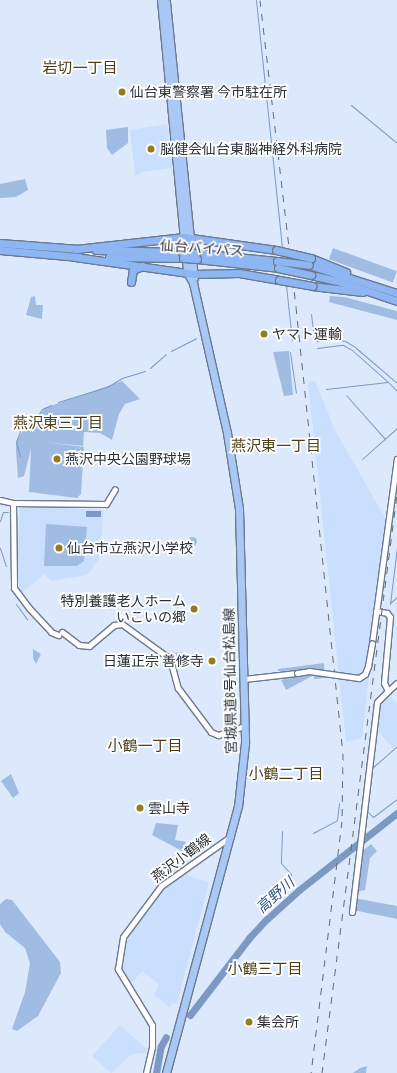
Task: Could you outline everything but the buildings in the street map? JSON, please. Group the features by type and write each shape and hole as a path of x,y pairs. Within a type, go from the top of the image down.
{"highway":[{"path":"76,253 188,237 276,250 310,262"},
{"name":"仙台バイパス","path":"0,243 76,253"},
{"name":"仙台バイパス","path":"0,250 183,255 310,262 397,293"},
{"path":"76,253 124,263 191,273 238,274 312,286 373,293"},
{"name":"仙台バイパス","path":"196,256 278,268 311,275 397,301"},
{"path":"124,263 131,282 133,270 144,266"}],"main road":[{"name":"宮城県道8号仙台松島線","path":"161,0 188,237"},
{"name":"宮城県道8号仙台松島線","path":"166,0 191,273 227,433 239,509 244,680 244,726 241,792 166,1073"}],"street":[{"path":"244,680 309,671 359,678 365,674 372,643 397,459"},
{"path":"0,500 13,503 106,504 115,489"},
{"path":"13,503 14,588 29,608 51,632 60,633 79,645 89,646 114,625 122,624 167,655 173,665 176,683 182,694 211,732 218,735 244,726"},
{"path":"376,611 387,613 390,617 383,679 388,690"},
{"path":"352,912 377,702 397,683"},
{"name":"燕沢小鶴線","path":"146,1073 152,1048 152,1025 118,969 122,941 148,901 161,886 230,837"}],"shaded area":[{"name":"脳健会仙台東脳神経外科病院","path":"167,124 172,168 143,172 135,176 130,130"},
{"path":"128,127 128,143 112,155 107,148 106,130"},
{"path":"25,179 28,190 16,197 0,198 0,184"},
{"path":"333,248 397,271 393,283 329,259"},
{"path":"35,296 36,305 43,305 42,319 26,315 31,297"},
{"path":"330,296 344,297 397,311 397,320 329,302"},
{"path":"289,351 293,395 284,396 273,352"},
{"path":"122,381 140,399 125,404 119,414 112,440 100,433 84,432 83,446 44,442 84,447 81,494 77,498 29,492 31,449 24,476 18,478 16,452 16,442 25,427 33,423 45,408"},
{"path":"315,381 335,430 387,521 362,738 346,742 308,382"},
{"name":"仙台市立燕沢小学校","path":"20,506 104,510 99,559 88,575 51,581 45,574 21,593 17,575"},
{"path":"86,511 101,511 101,517 86,517"},
{"path":"46,524 87,527 84,561 77,566 44,566"},
{"path":"190,537 194,537 196,541 194,545 190,545 188,543 188,539"},
{"path":"33,649 41,654 36,664 33,658"},
{"path":"184,652 184,661 176,662 171,653"},
{"path":"324,663 325,678 314,679 314,675 286,690 281,680 306,674 306,670 278,671 278,669"},
{"path":"389,695 397,704 397,745 393,748 376,729 380,702"},
{"path":"11,774 19,793 13,798 1,781"},
{"path":"156,823 178,825 175,840 186,842 182,851 152,835"},
{"path":"371,844 377,851 370,858 365,890 355,892 359,854"},
{"path":"185,872 189,876 209,883 177,1004 173,1003 169,1007 154,995 159,984 142,971 130,985 121,968 120,958 126,937 152,902 167,884"},
{"path":"354,898 397,906 397,919 353,910"},
{"path":"6,899 12,900 60,962 61,973 38,1016 17,1031 12,1029 25,992 30,963 25,948 5,932 0,924 0,904"},
{"path":"120,1025 147,1049 146,1053 132,1054 111,1073 92,1056"},
{"path":"367,1066 366,1073 353,1073 360,1068"}],"waterway":[{"path":"256,0 282,248"},
{"path":"351,105 397,143"},
{"path":"286,285 292,341"},
{"path":"311,314 314,339 317,341 335,339 345,341 355,347"},
{"path":"171,351 196,338"},
{"path":"317,348 343,345 352,350 388,382"},
{"path":"356,348 397,383"},
{"path":"290,352 296,393"},
{"path":"150,368 166,354"},
{"path":"58,402 107,387 122,378 145,371"},
{"path":"326,389 388,382 397,391"},
{"path":"346,395 385,439"},
{"path":"20,456 16,442 21,428 35,420 42,409 51,405"},
{"path":"362,459 397,428"},
{"path":"0,521 3,512 8,512"},
{"path":"390,604 397,547"},
{"path":"0,548 6,566"},
{"path":"390,603 397,597"},
{"path":"16,604 27,619"},
{"path":"386,697 397,686"},
{"path":"372,768 397,746"},
{"path":"366,810 373,817 397,799"},
{"path":"313,833 337,820 339,803"},
{"name":"高野川","path":"190,1015 249,938 267,919 299,890 397,813"},
{"path":"282,831 281,863 291,874 291,878"},
{"name":"高野川","path":"156,1073 161,1046 166,1037"}],"railway":[{"path":"260,0 296,307 343,753 342,821 311,1073"},
{"path":"322,1073 397,494"}],"place":[{"name":"仙台東警察署 今市駐在所","path":"122,92"},
{"name":"脳健会仙台東脳神経外科病院","path":"151,149"},
{"name":"ヤマト運輸","path":"264,334"},
{"name":"燕沢中央公園野球場","path":"57,459"},
{"name":"仙台市立燕沢小学校","path":"59,548"},
{"name":"特別養護老人ホーム いこいの郷","path":"194,609"},
{"name":"日蓮正宗 善修寺","path":"212,661"},
{"name":"雲山寺","path":"140,808"},
{"name":"集会所","path":"249,1022"}],"district":[{"name":"岩切一丁目","path":"80,68"},
{"name":"燕沢東三丁目","path":"58,423"},
{"name":"燕沢東一丁目","path":"276,446"},
{"name":"小鶴一丁目","path":"145,746"},
{"name":"小鶴二丁目","path":"286,774"},
{"name":"小鶴三丁目","path":"265,969"}]}
